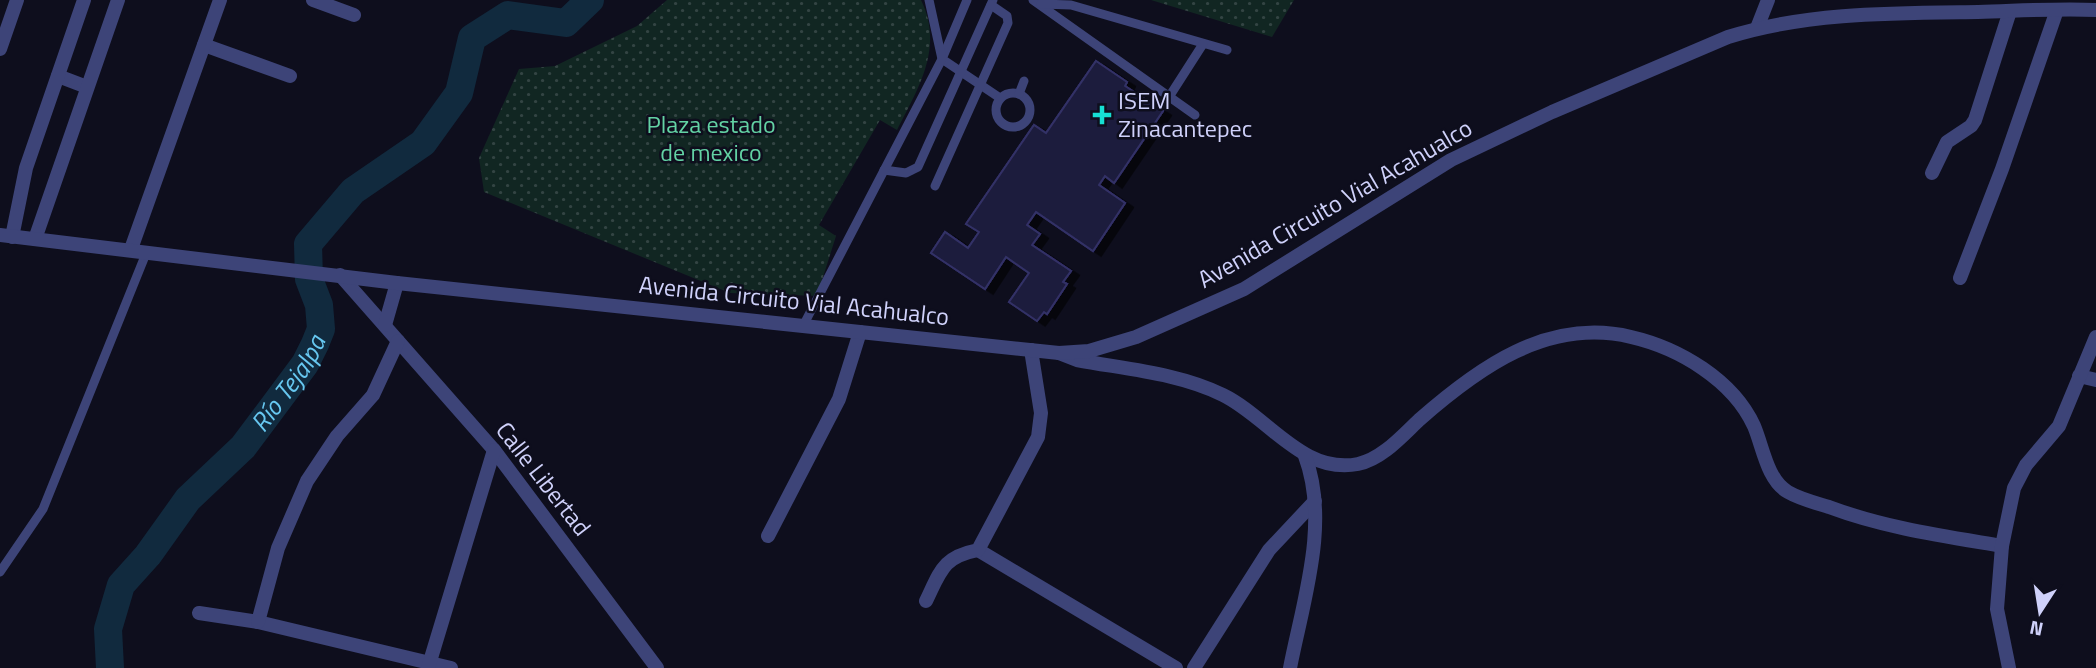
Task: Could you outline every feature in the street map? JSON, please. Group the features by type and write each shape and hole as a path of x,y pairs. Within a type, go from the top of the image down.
{"street":[{"path":"0,49 17,0"},
{"path":"6,236 26,168 84,0"},
{"path":"35,239 117,0"},
{"path":"131,249 220,0"},
{"path":"313,0 354,15"},
{"path":"1757,28 1768,0"},
{"path":"1960,278 2002,169 2057,10"},
{"name":"Avenida Circuito Vial Acahualco","path":"6,236 397,283 1059,353 1089,351 1136,337 1244,289 1451,160 1688,52 1757,28 1829,19 2096,10"},
{"path":"1932,173 1947,142 1971,126 1975,120 2010,11"},
{"path":"204,45 290,76"},
{"path":"58,76 88,87"},
{"name":"Calle Libertad","path":"340,275 494,450 655,666"},
{"path":"385,325 397,283"},
{"path":"768,536 839,399 860,332"},
{"path":"1059,353 1077,360 1174,379 1223,394 1271,426 1305,456 1345,465 1372,459 1478,372 1504,356 1555,337 1609,333 1657,345 1706,371 1740,404 1752,424 1773,476 1788,492 1861,519 2002,546"},
{"path":"2009,668 1997,609 2002,546 2019,476 2059,426 2096,337"},
{"path":"258,622 278,548 307,481 337,436 373,395 398,341"},
{"path":"978,550 1038,437 1041,413 1031,350"},
{"path":"2079,376 2096,380"},
{"path":"428,665 494,450"},
{"path":"1290,668 1315,537 1315,501 1305,456"},
{"path":"1194,668 1269,550 1315,501"},
{"path":"926,601 943,564 960,554 978,550 1176,668"},
{"path":"199,613 258,622 428,665 452,668"}],"lane":[{"path":"929,0 942,59 1000,98"},
{"path":"803,326 942,59 967,0"},
{"path":"1037,2 1071,5 1227,50"},
{"path":"1037,2 1195,115"},
{"path":"884,170 906,173 918,167 992,3 1007,16 1008,23 936,186"},
{"path":"1169,97 1203,44"},
{"path":"1019,94 1024,81"},
{"path":"1009,93 1019,94 1025,98 1030,108 1027,119 1018,126 1006,126 998,119 996,108 1000,98 1009,93"},
{"path":"0,572 43,509 147,251"}],"green space":[{"name":"Plaza estado de mexico","path":"667,0 921,0 930,34 926,66 897,130 880,120 819,225 836,236 817,296 730,293 484,192 479,158 519,69 555,66 637,26"},
{"path":"1151,0 1294,0 1272,37"}],"building":[{"path":"1096,61 1127,82 1125,86 1163,111 1114,183 1105,176 1099,185 1125,203 1093,251 1036,212 1027,225 1040,234 1032,245 1071,271 1063,282 1067,284 1047,314 1044,312 1037,321 1009,302 1029,273 1006,257 985,289 931,253 945,232 968,248 979,232 966,224 1034,125 1046,133","holes":["1044,141 1063,154 1055,166 1036,153"]},
{"path":"1096,61 1127,82 1125,86 1163,111 1114,183 1105,176 1099,185 1125,203 1093,251 1036,212 1027,225 1040,234 1032,245 1071,271 1063,282 1067,284 1047,314 1044,312 1037,321 1009,302 1029,273 1006,257 985,289 931,253 945,232 968,248 979,232 966,224 1034,125 1046,133"}],"waterway":[{"name":"Río Tejalpa","path":"110,668 108,629 121,585 148,555 188,499 243,447 305,364 315,344 321,329 319,305 309,279 308,244 353,191 423,143 459,93 472,38 508,15 566,23 590,0"}],"place":[{"name":"ISEM Zinacantepec","path":"1102,115"}]}
